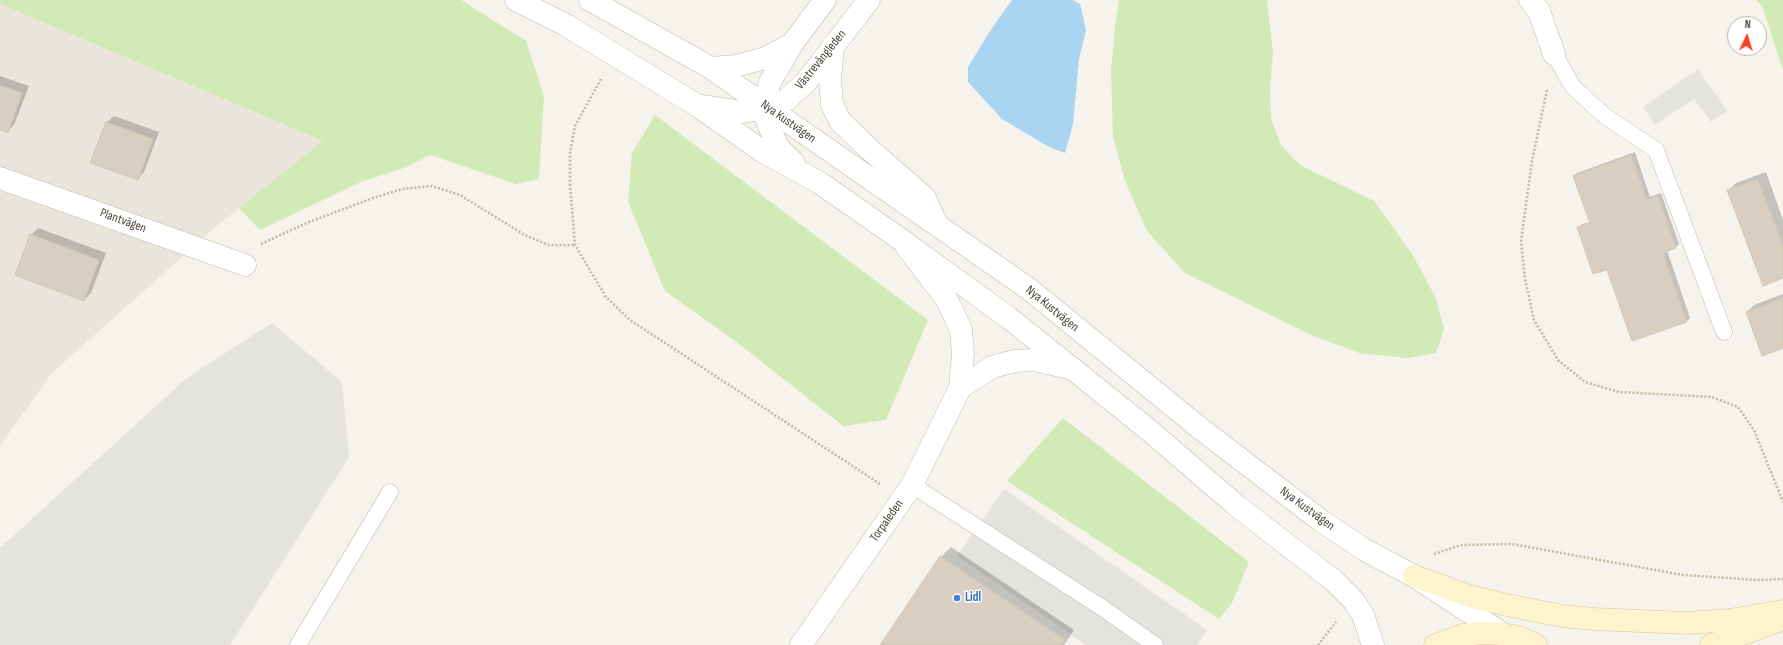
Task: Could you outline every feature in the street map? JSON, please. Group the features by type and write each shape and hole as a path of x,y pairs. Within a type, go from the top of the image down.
{"main road":[{"path":"1414,576 1470,596 1562,616 1588,619 1686,623 1730,620 1783,612"},
{"path":"1711,645 1783,619"},
{"path":"1435,645 1464,635 1483,633 1503,634 1521,638 1536,645"}],"street":[{"path":"516,0 566,25 698,106 762,151 820,183"},
{"name":"Nya Kustvägen","path":"590,0 711,68 1028,289 1201,429 1320,520 1365,550 1414,576 1503,634"},
{"path":"825,0 792,44 770,82 766,107 766,118 777,146 787,157 820,183 1009,318 1150,431 1237,506 1332,580 1354,601 1363,615 1373,645"},
{"name":"Västrevångleden","path":"698,106 742,112 766,107 786,100 806,82 869,0"},
{"path":"1530,0 1539,11 1554,54"},
{"path":"711,68 736,66 766,58 792,44"},
{"path":"833,46 830,79 832,104 840,121 924,198 938,227"},
{"name":"Plantvägen","path":"0,178 245,265"},
{"name":"Torpaleden","path":"801,645 907,492 960,388 963,354 961,330 947,300 900,239"},
{"path":"960,388 992,367 1015,361 1035,360 1073,369"}],"lane":[{"path":"1554,54 1573,87 1605,116 1656,150 1724,332"},
{"path":"298,645 390,492"},
{"path":"907,492 1104,609 1155,645"}],"path":[{"path":"1554,54 1532,161 1521,241 1525,279 1534,320 1558,360 1585,382 1618,392 1712,397 1738,407 1754,430 1783,502"},
{"path":"605,72 589,98 575,126 570,153 570,185 575,245 606,297 630,320 907,492"},
{"path":"245,265 263,242 309,222 373,198 402,189 420,186 432,186 460,195 523,234 548,245 575,245"},
{"path":"1432,554 1461,545 1512,544 1683,575 1756,580 1783,579"},
{"path":"1318,645 1340,617"}],"shaded area":[{"path":"0,4 323,141 218,225 52,373 0,446"},
{"path":"1698,69 1727,111 1711,122 1694,99 1655,125 1643,107"},
{"path":"272,323 342,382 349,457 230,645 0,645 0,548 188,377"},
{"path":"1004,489 1207,630 1197,645 1086,645 957,556"}],"green space":[{"path":"0,0 461,0 526,41 544,96 539,179 516,184 430,155 407,167 361,182 260,230 239,208 323,141 0,4"},
{"path":"1119,0 1267,0 1273,54 1270,87 1271,118 1281,145 1300,165 1374,201 1412,254 1436,298 1444,329 1436,353 1407,358 1359,353 1309,334 1185,273 1147,231 1125,181 1113,137 1111,71"},
{"path":"1756,0 1783,0 1783,70 1767,21 1767,16 1765,16 1762,6"},
{"path":"655,115 928,320 886,420 843,426 738,343 665,291 628,202 632,153"},
{"path":"1063,418 1249,562 1232,603 1219,619 1007,481"}],"water":[{"path":"1012,0 1073,0 1080,4 1086,30 1079,59 1073,124 1065,153 1049,147 1002,119 968,82 968,67 992,28"}],"building":[{"path":"0,85 22,93 8,133 0,130"},
{"path":"106,122 153,139 138,180 90,163"},
{"path":"1631,155 1647,200 1658,196 1676,248 1663,253 1687,322 1632,341 1607,270 1593,274 1577,227 1590,223 1573,176"},
{"path":"1758,179 1783,246 1783,278 1763,286 1727,190"},
{"path":"30,234 99,260 84,301 15,275"},
{"path":"1783,298 1783,348 1762,356 1746,312"},
{"name":"Lidl","path":"940,556 1065,640 1061,645 880,645"}],"place":[{"name":"Lidl","path":"957,598"}]}
